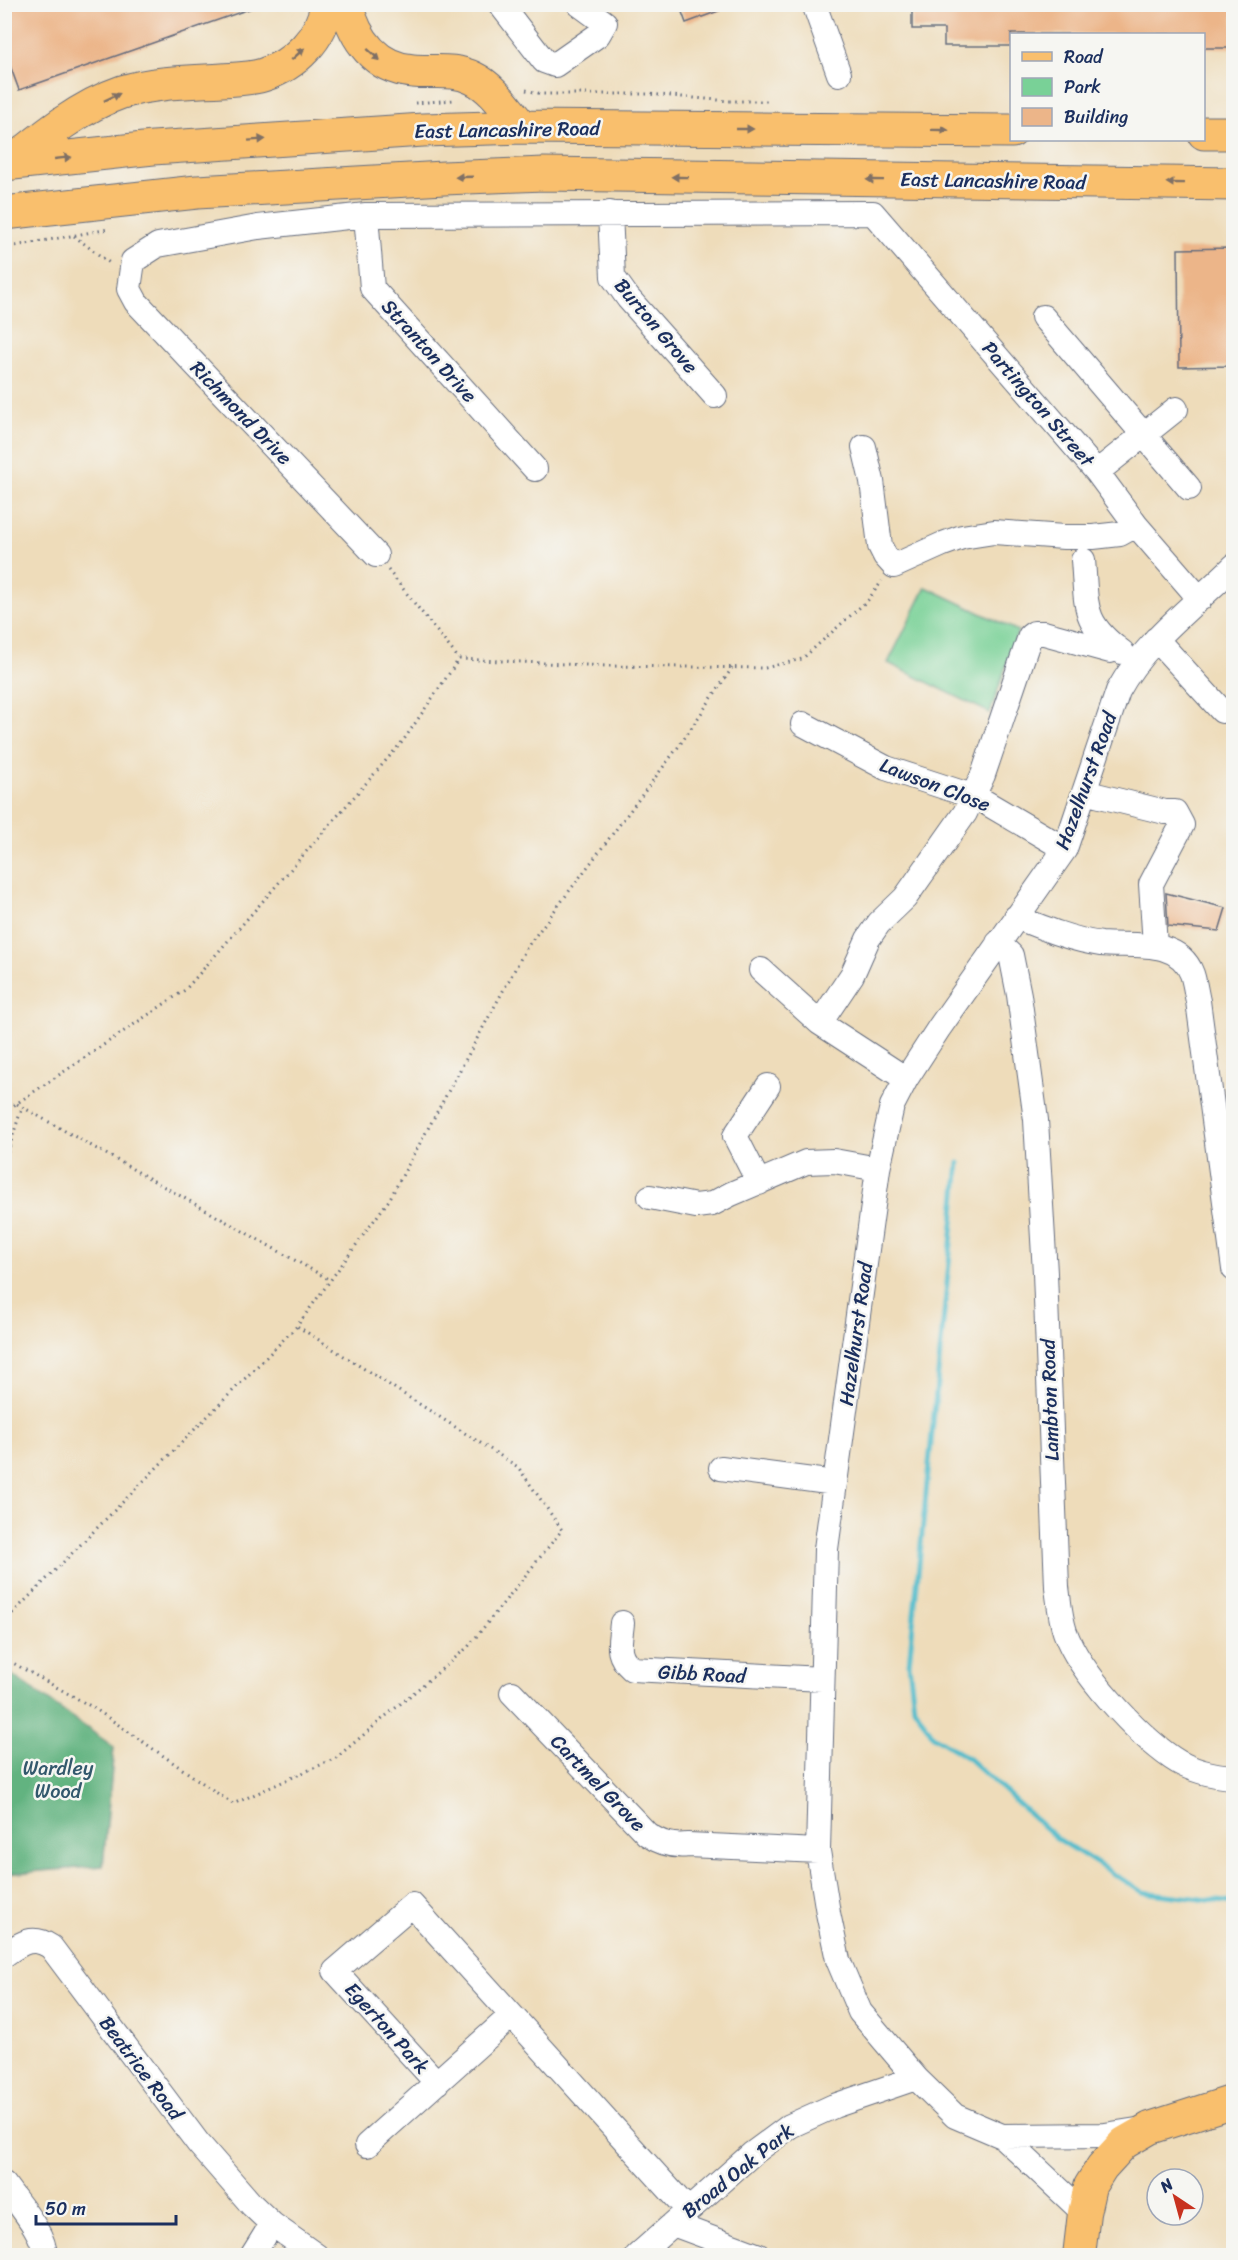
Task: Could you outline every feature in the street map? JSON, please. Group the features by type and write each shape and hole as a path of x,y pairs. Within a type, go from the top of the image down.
{"highway":[{"path":"8,164 46,134 85,110 119,93 147,85 262,76 285,66 316,36 327,4"},
{"path":"346,4 360,40 382,62 407,70 445,70 473,77 495,94 522,127"},
{"name":"East Lancashire Road","path":"8,164 153,148 298,137 522,127 1010,131"},
{"path":"1205,133 1233,133"},
{"name":"East Lancashire Road","path":"4,213 197,192 544,174 1233,184"},
{"path":"4,231 197,192"}],"main road":[{"path":"1079,2256 1084,2212 1090,2186 1102,2167 1124,2143 1150,2128 1233,2101"}],"street":[{"path":"500,4 544,61 555,65 598,35 605,23 579,4"},
{"path":"814,4 839,74"},
{"path":"501,176 502,214"},
{"path":"132,270 158,245 258,227 366,215 610,213"},
{"name":"Partington Street","path":"610,213 873,213 1097,472 1136,525 1200,599"},
{"name":"Burton Grove","path":"610,213 613,277 628,298 715,396"},
{"name":"Stranton Drive","path":"366,215 372,288 535,469"},
{"name":"Richmond Drive","path":"132,270 129,290 136,302 376,555"},
{"path":"1043,317 1189,488"},
{"path":"1097,472 1176,409"},
{"path":"864,447 881,483 880,546 894,566 962,537 994,532 1093,537 1120,534 1136,525"},
{"path":"1083,560 1089,615 1095,628 1137,662"},
{"name":"Hazelhurst Road","path":"1084,2212 1002,2136 955,2116 916,2078 860,2012 842,1971 828,1913 818,1851 826,1549 878,1169 892,1106 906,1079 1065,849 1118,691 1156,639 1233,566"},
{"path":"820,1023 852,975 868,939 879,923 905,898 965,813 983,775 1030,636 1034,633 1044,633 1110,651 1117,648"},
{"path":"1156,639 1222,711"},
{"name":"Lawson Close","path":"803,724 886,768 973,796 1065,849"},
{"path":"1084,792 1165,812 1175,812 1182,825 1151,884 1155,946"},
{"path":"1016,917 1055,933 1100,944 1155,946 1175,954 1192,973 1198,1001 1233,1269"},
{"name":"Lambton Road","path":"998,943 1011,955 1019,995 1036,1120 1045,1273 1057,1587 1066,1634 1077,1657 1093,1679 1151,1741 1174,1759 1189,1766 1233,1778"},
{"path":"761,970 820,1023 906,1079"},
{"path":"759,1184 735,1136 768,1086"},
{"path":"650,1197 696,1206 712,1204 806,1162 834,1161 878,1169"},
{"path":"721,1468 835,1483"},
{"name":"Gibb Road","path":"622,1623 619,1652 624,1662 632,1669 822,1679"},
{"name":"Cartmel Grove","path":"519,1707 647,1834 656,1840 676,1847 688,1845 818,1851"},
{"name":"Egerton Park","path":"437,2083 335,1971 412,1905 681,2217"},
{"name":"Beatrice Road","path":"4,1956 28,1940 40,1941 51,1947 198,2143 252,2205 272,2224 316,2256"},
{"name":"Egerton Park","path":"367,2145 510,2016"},
{"name":"Broad Oak Park","path":"637,2256 752,2154 790,2126 834,2106 916,2078"},
{"name":"Hazelhurst Road","path":"1002,2136 1105,2135 1150,2128"},
{"path":"4,2184 43,2241 45,2256"},
{"path":"681,2217 759,2256"},
{"path":"252,2256 272,2224"}],"path":[{"path":"523,88 542,94 648,94 729,101 776,102"},
{"path":"4,248 74,236 132,270"},
{"path":"376,555 459,659 606,666 765,668 802,659 868,600 894,566"},
{"path":"4,1112 186,990 403,741 459,659"},
{"path":"4,1622 297,1326 389,1200 527,947 679,746 732,668"},
{"path":"17,1104 330,1280"},
{"path":"4,1164 22,1107"},
{"path":"4,1658 94,1708 233,1804 336,1758 468,1647 562,1530 518,1467 297,1326"}],"green space":[{"path":"926,587 1018,631 990,713 888,663"},
{"name":"Wardley Wood","path":"5,1670 114,1747 103,1866 5,1874"}],"building":[{"path":"4,4 255,4 255,7 19,90 4,49"},
{"path":"679,4 731,4 732,6 686,23"},
{"path":"912,4 1233,4 1233,48 1205,48 1205,33 1010,33 1010,46 944,46 944,29 912,29"},
{"path":"1233,248 1233,366 1179,367 1178,249"},
{"path":"1166,893 1226,908 1219,931 1168,926"}],"waterway":[{"path":"959,1163 909,1664 914,1707 933,1736 969,1759 1055,1837 1142,1892 1234,1903"}]}
